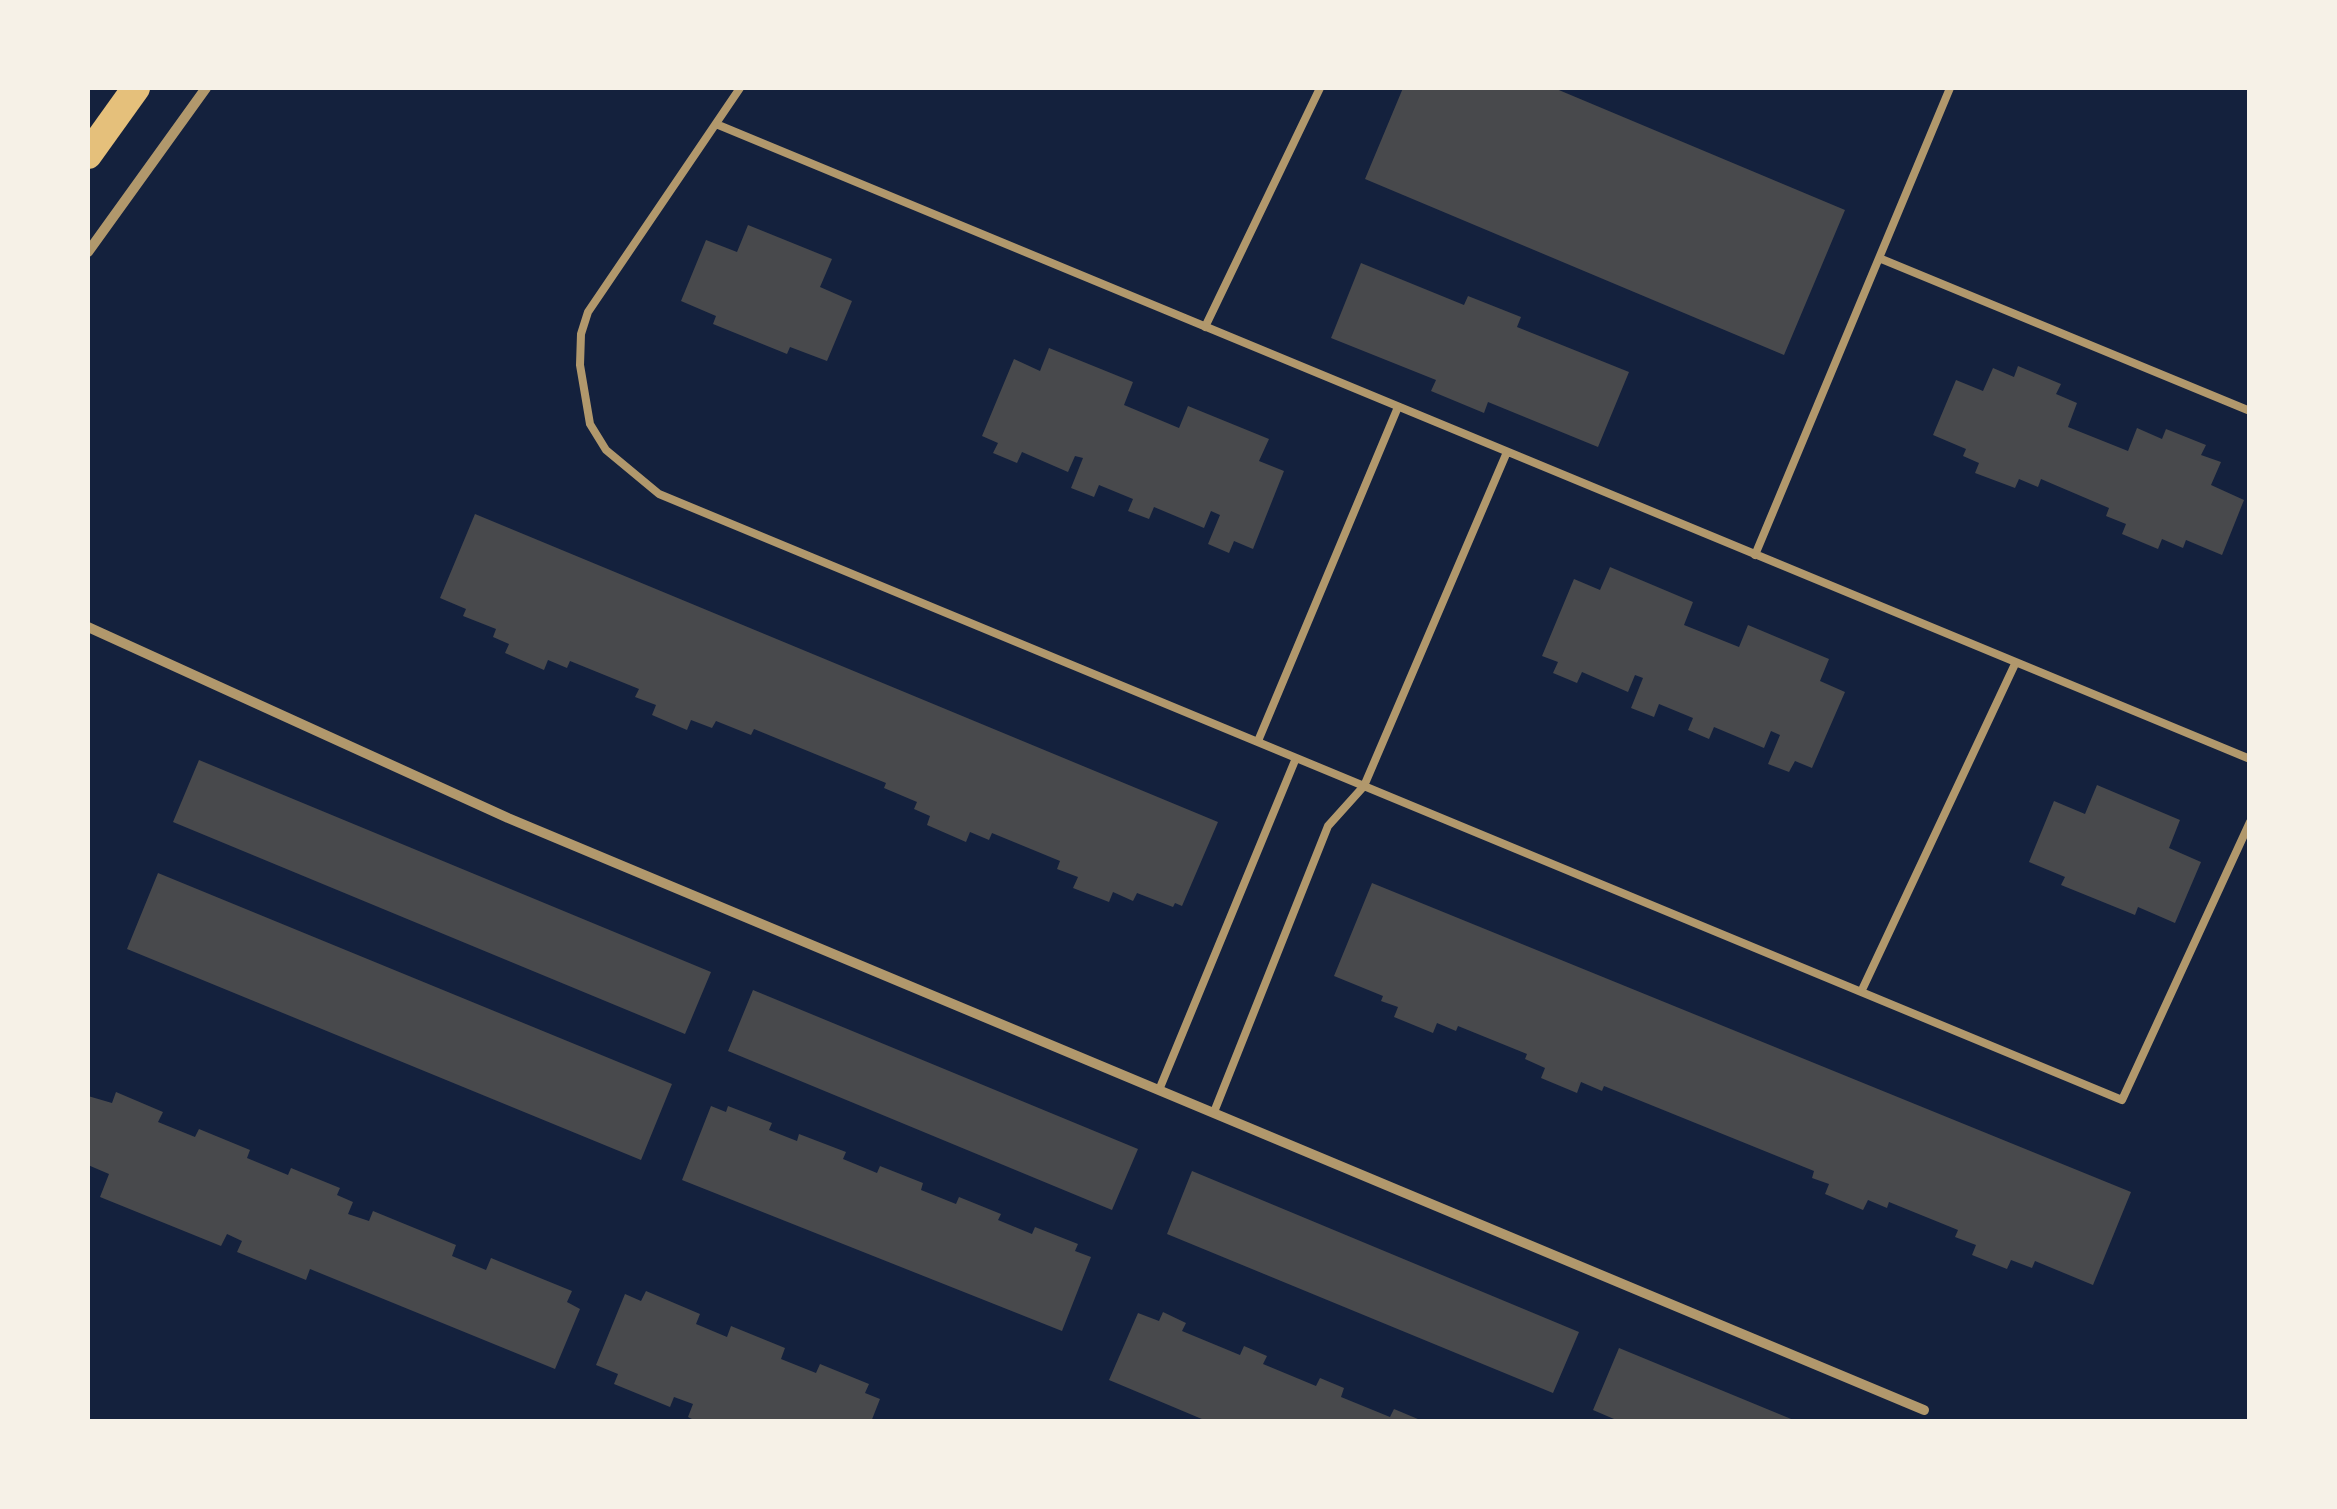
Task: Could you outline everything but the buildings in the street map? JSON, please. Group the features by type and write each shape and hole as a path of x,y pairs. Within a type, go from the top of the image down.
{"highway":[{"path":"88,155 136,88"}],"street":[{"path":"88,252 206,88"},
{"path":"88,627 508,818 1924,1410"}],"lane":[{"path":"740,88 588,312 580,364 590,424 606,450 659,494 2122,1100 2250,822"},
{"path":"1205,327 1320,88"},
{"path":"1755,555 1950,88"},
{"path":"716,124 2250,760"},
{"path":"1879,258 2250,411"},
{"path":"1258,741 1398,407"},
{"path":"1214,1112 1328,826 1364,786 1507,452"},
{"path":"1861,992 2016,664"},
{"path":"1159,1090 1296,758"}]}
